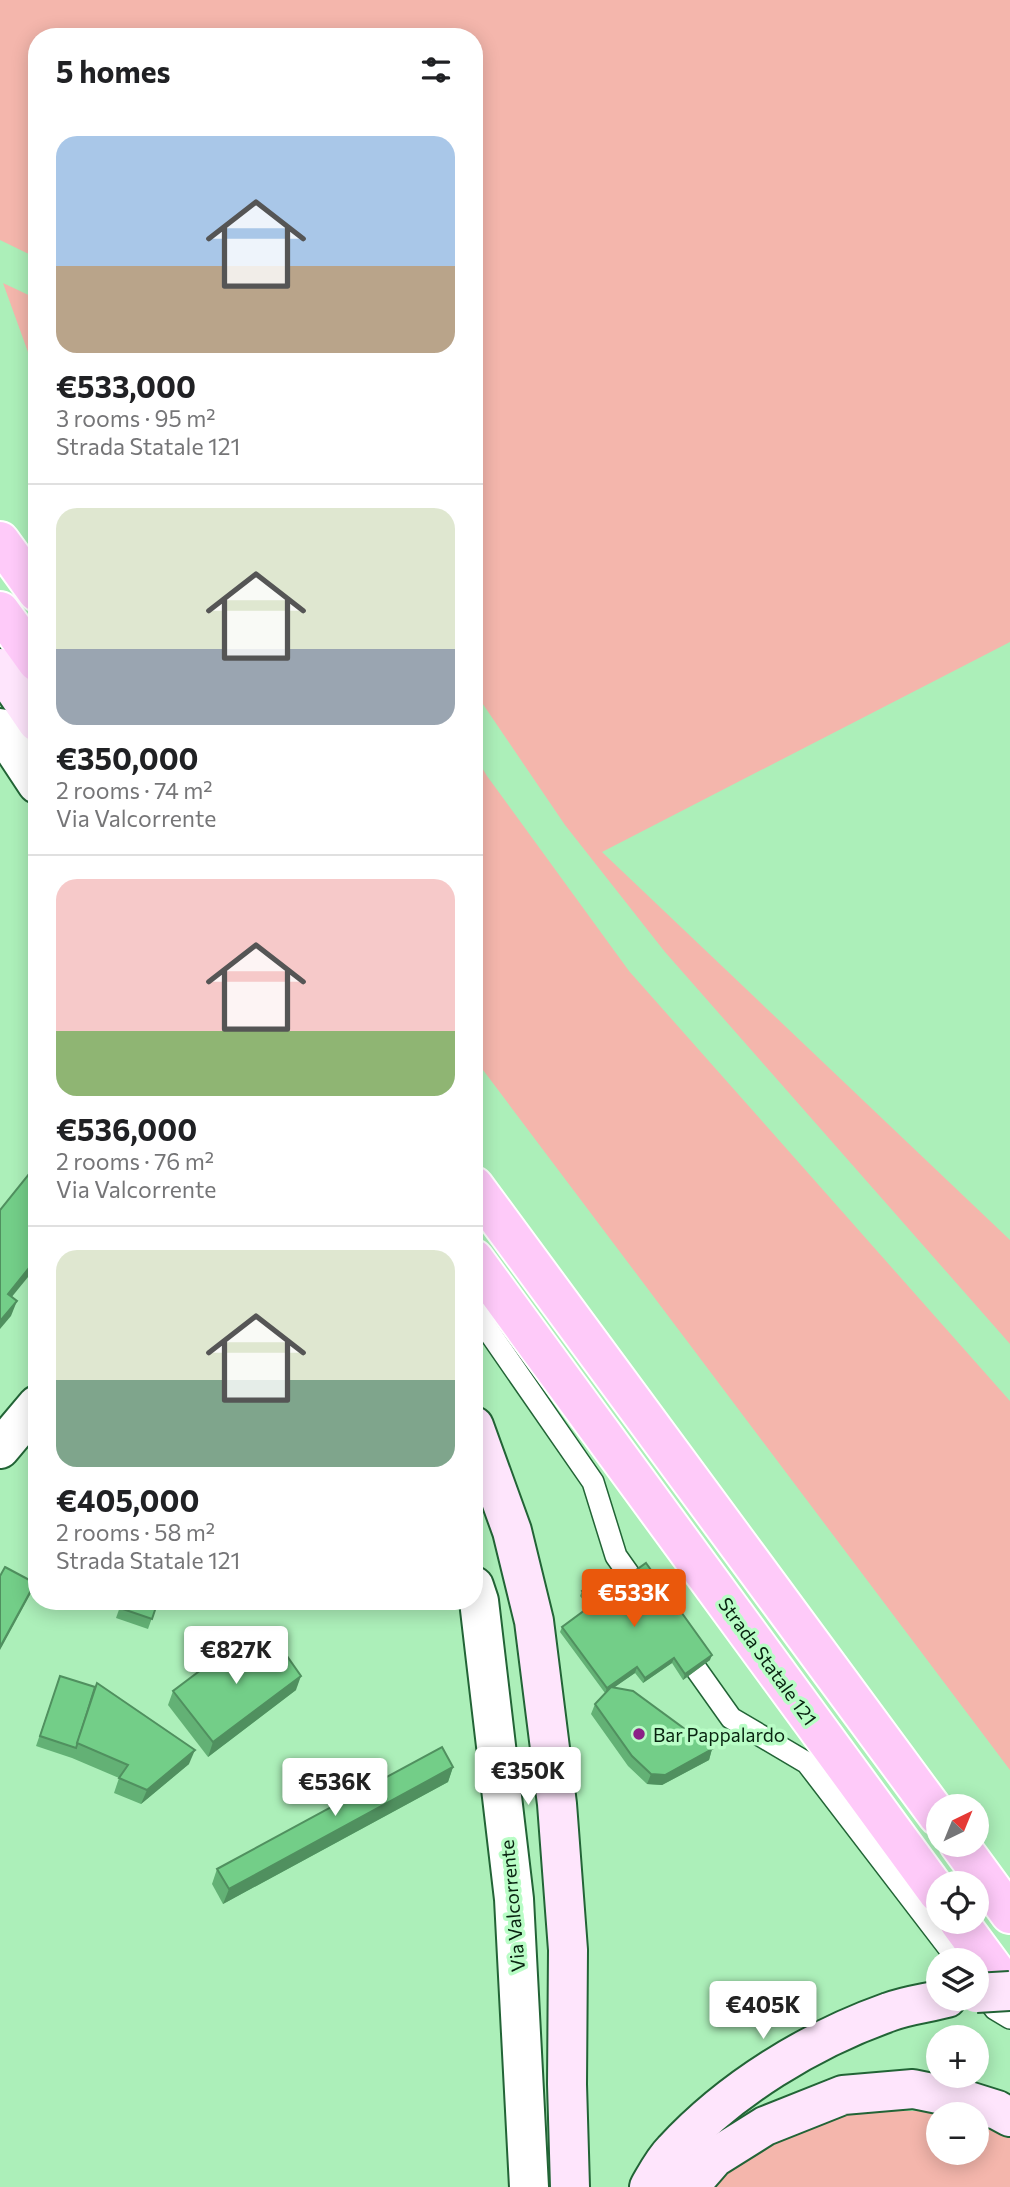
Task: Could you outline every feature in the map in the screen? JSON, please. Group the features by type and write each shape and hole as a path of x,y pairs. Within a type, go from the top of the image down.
{"main road":[{"path":"0,541 28,580"},
{"path":"0,611 28,650"},
{"path":"0,668 28,709"},
{"path":"483,1198 926,1800"},
{"name":"Strada Statale 121","path":"483,1271 926,1877"},
{"path":"483,1451 512,1531 534,1621 557,1804 568,1950 567,2084 570,2187"},
{"path":"968,1857 1010,1914"},
{"path":"968,1934 1010,1991"},
{"path":"989,1992 1010,1991"},
{"path":"649,2187 671,2152 723,2104 772,2070 821,2041 891,2011 926,2003"},
{"path":"689,2187 714,2158 765,2126 843,2095 912,2089 962,2099 997,2110 1010,2118"}],"street":[{"path":"0,728 28,770"},
{"path":"0,1449 28,1416"},
{"name":"Via Valcorrente","path":"480,1610 514,1899 529,2187"}],"lane":[{"path":"483,1323 593,1482 616,1556 654,1610"},
{"path":"670,1632 731,1718 807,1763 949,1948"},
{"path":"989,2001 995,2009 1010,2018"}],"shaded area":[{"path":"0,0 1010,0 1010,642 602,852 1010,1240 1010,1344 665,952 565,825 483,704 483,28 28,28 28,254 0,240"},
{"path":"3,283 28,295 28,352"},
{"path":"483,769 629,971 1010,1401 1010,1770 483,1070"},
{"path":"861,2111 926,2112 926,2165 989,2165 991,2129 1010,2138 1010,2187 710,2187 765,2145 817,2120"}],"building":[{"path":"28,1175 28,1269 8,1294 17,1301 0,1321 0,1210"},
{"path":"646,1563 712,1655 685,1674 674,1658 645,1678 637,1667 607,1688 562,1627 593,1604 582,1591 607,1573 615,1585"},
{"path":"5,1567 28,1579 28,1596 0,1647 0,1576"},
{"path":"126,1610 155,1610 152,1619"},
{"path":"242,1639 282,1649 301,1676 213,1742 173,1691"},
{"path":"60,1676 95,1687 76,1748 40,1736"},
{"path":"97,1683 195,1750 147,1790 119,1778 128,1765 77,1743"},
{"name":"Bar Pappalardo","path":"611,1687 633,1691 712,1749 665,1775 651,1774 632,1756 595,1704"},
{"path":"442,1747 453,1767 229,1889 217,1869"}],"place":[{"name":"Bar Pappalardo","path":"639,1734"}]}
